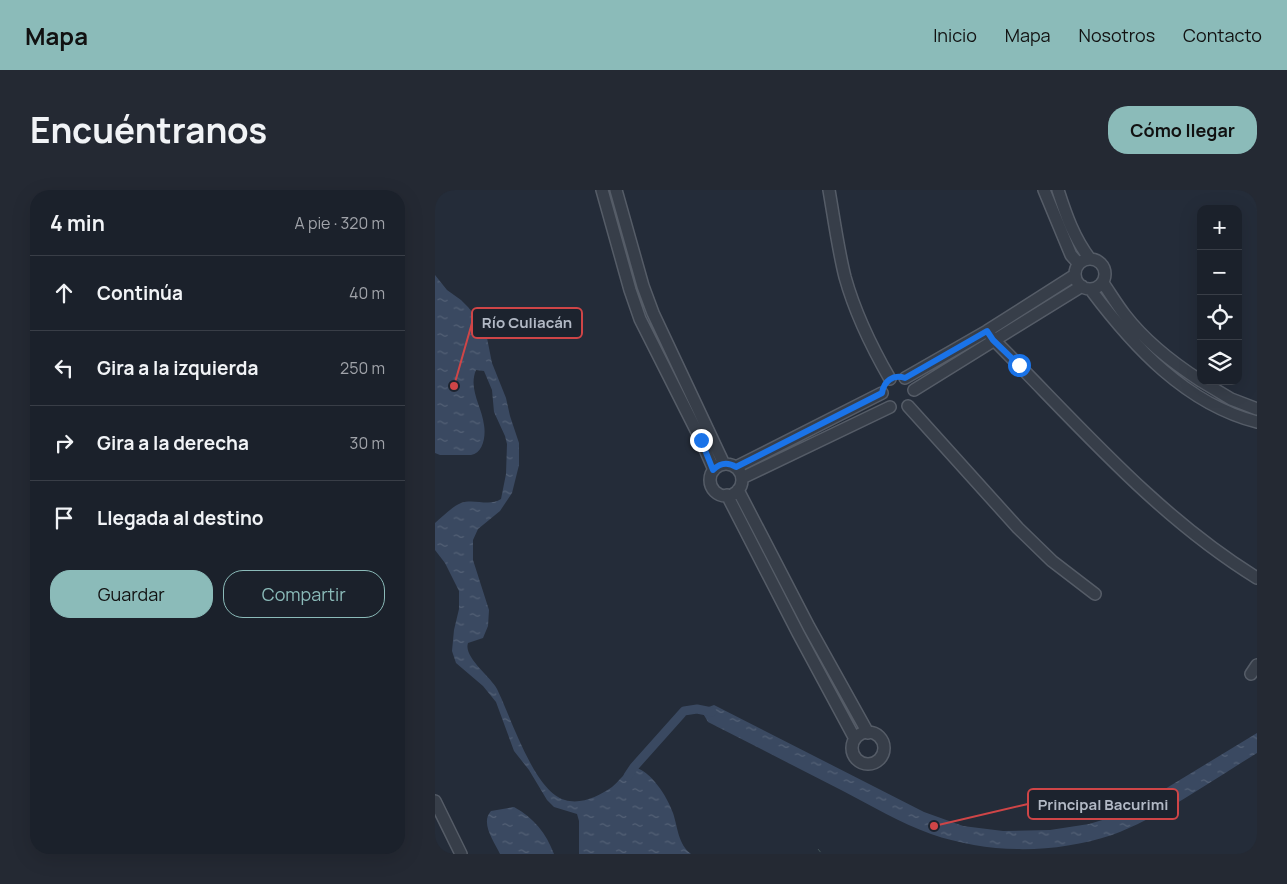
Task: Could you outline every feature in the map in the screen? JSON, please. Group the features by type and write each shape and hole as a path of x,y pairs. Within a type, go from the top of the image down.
{"street":[{"path":"602,190 640,319 701,440 713,470"},
{"path":"616,190 643,286 653,313 724,464"},
{"path":"829,190 845,275 853,302 868,339 890,379"},
{"path":"1045,190 1071,255 1081,266"},
{"path":"1058,190 1079,245 1081,266 1076,280 1087,288 1125,333 1157,364 1205,400 1234,414 1257,422"},
{"path":"914,390 990,336 1081,266 1099,261 1105,268 1106,274 1103,283"},
{"path":"905,378 1087,288 1103,283"},
{"path":"1103,283 1126,316 1148,340 1180,367 1197,378"},
{"path":"640,319 653,313"},
{"path":"990,336 1095,444 1149,495 1213,550 1257,578"},
{"path":"895,377 905,378 909,380 914,390 913,400 908,406 900,409 890,406 886,403 882,393 886,382 895,377"},
{"path":"1207,385 1239,402 1257,409"},
{"path":"736,467 742,478 738,490 730,495 720,494 712,487 710,477 713,470 719,465 724,464 736,467 882,393"},
{"path":"1234,414 1239,402"},
{"path":"742,478 890,406"},
{"path":"908,406 1018,528 1052,561 1095,594"},
{"path":"738,490 809,627 868,732 879,737 884,747 881,757 872,764 861,763 854,756 852,746 855,739 861,734 868,732"},
{"path":"727,495 855,739"},
{"path":"798,633 809,627"},
{"path":"435,800 461,854"}],"path":[{"path":"819,849 822,854"}],"water":[{"path":"435,275 447,290 468,307 485,328 492,363 506,398 519,443 519,465 512,493 500,511 478,529 473,540 473,560 489,610 488,626 483,638 468,643 468,649 473,661 494,684 534,769 543,783 554,794 571,801 590,799 612,787 627,771 634,767 640,769 663,792 673,813 681,841 691,854 579,854 579,821 577,814 554,807 547,800 529,770 514,751 496,702 483,686 456,663 452,651 459,609 459,591 445,563 435,550 435,523 458,504 471,501 492,502 501,499 506,474 507,444 494,412 492,390 484,371 476,370 474,391 485,429 481,448 471,455 440,455 435,453"},
{"path":"714,705 924,812 963,826 1003,831 1050,830 1089,824 1109,818 1160,792 1257,733 1257,753 1168,808 1112,835 1067,846 1021,849 998,848 953,841 897,820 708,722 701,710"},
{"path":"514,807 528,816 539,827 554,854 500,854 487,826 488,816 491,811"}],"waterway":[{"path":"628,776 684,711 697,709 712,712"}],"place":[{"name":"Río Culiacán","path":"454,386"},
{"name":"Principal Bacurimi","path":"934,826"}],"route":[{"path":"701,440 713,470 719,465 724,464 736,467 882,393 883,387 890,379 900,376 905,378 987,331 993,340 1019,365"}]}
